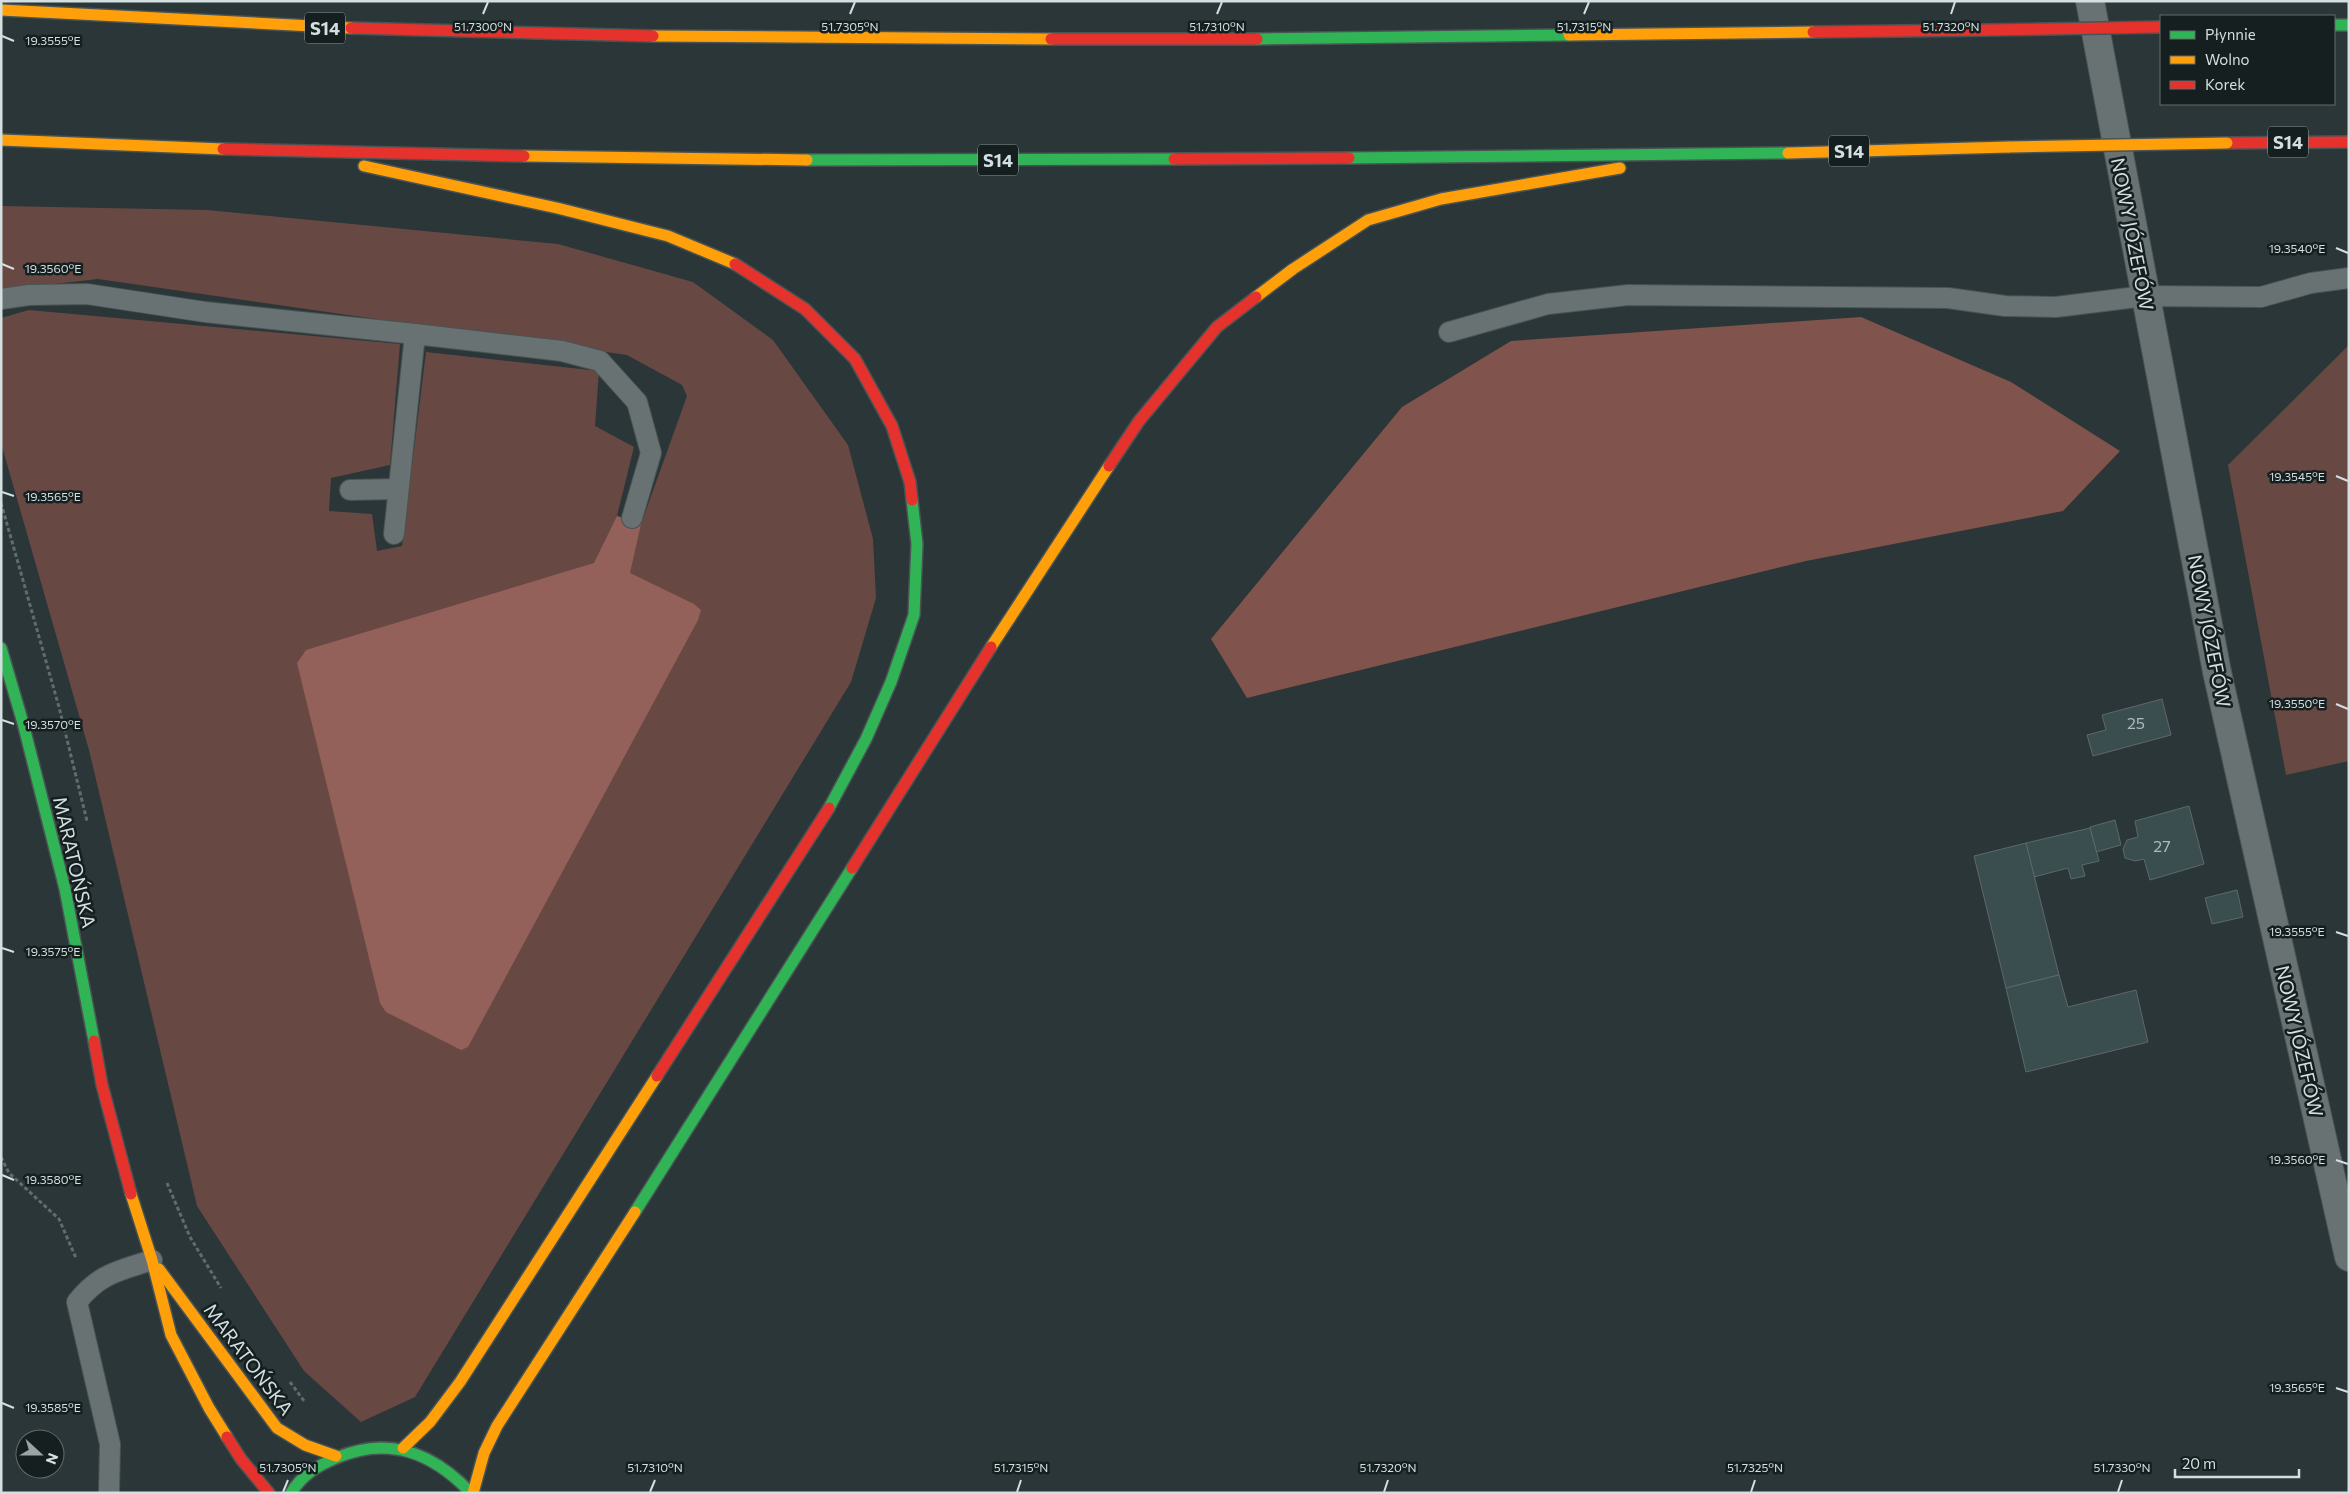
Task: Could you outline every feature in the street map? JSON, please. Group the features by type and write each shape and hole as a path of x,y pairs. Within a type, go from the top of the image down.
{"main road":[{"name":"S14","path":"1,10 305,27 668,38 987,40 2160,27"},
{"path":"2335,25 2349,25"},
{"name":"S14","path":"1,140 306,153 890,161 1689,155 2009,147 2349,142"},
{"path":"306,153 557,208 668,236 741,268 805,309 855,359 892,426 910,482 917,544 914,615 891,682 870,731 833,802 467,1372 420,1435 402,1448"},
{"path":"472,1493 484,1453 497,1426 702,1107 1049,556 1139,421 1217,327 1293,269 1368,220 1441,199 1520,187 1689,155"},
{"name":"MARATOŃSKA","path":"1,648 23,722 65,889 102,1085 123,1170 152,1260 171,1335 183,1362 241,1459 269,1493"},
{"name":"MARATOŃSKA","path":"152,1260 278,1428 292,1441 311,1450 336,1456"},
{"path":"291,1493 313,1468 336,1456 354,1450 384,1447 402,1448 430,1458 456,1475 472,1493"}],"street":[{"name":"NOWY JÓZEFÓW","path":"2090,1 2217,672 2349,1257"}],"lane":[{"path":"1449,332 1548,304 1628,295 1948,298 2005,306 2056,307 2145,296 2261,297 2312,283 2349,278"},
{"path":"1,299 29,295 87,294 205,312 562,351 600,361 637,402 651,453 632,518"},
{"path":"394,534 397,489 415,334"},
{"path":"350,490 397,489"},
{"path":"109,1493 110,1444 77,1302 90,1285 114,1272 152,1260"}],"path":[{"path":"1,503 59,707 88,826"},
{"path":"1,1157 9,1173 59,1219 69,1245 90,1285"},
{"path":"167,1182 190,1237 221,1290"},
{"path":"284,1375 291,1382"}],"shaded area":[{"path":"1,206 207,210 558,244 693,282 773,340 848,445 873,539 876,598 851,682 415,1397 361,1422 304,1371 197,1206 89,750 1,443 1,318 29,310 400,344 390,465 331,478 329,511 372,514 377,551 402,546 426,352 599,371 595,426 634,447 617,516 641,524 687,396 682,385 627,355 98,279 1,290"},
{"path":"1861,317 2011,382 2120,451 2063,511 1806,561 1247,698 1211,639 1402,407 1511,341"},
{"path":"2349,345 2349,761 2286,775 2228,465"},
{"path":"617,516 641,524 630,573 694,604 701,610 698,620 468,1047 461,1050 386,1012 380,1003 297,663 306,650 594,563"}],"building":[{"path":"2162,699 2171,735 2093,756 2087,735 2106,730 2102,715"},
{"path":"2189,806 2204,864 2150,880 2144,859 2135,861 2125,858 2123,849 2127,840 2138,837 2135,821"},
{"path":"2115,820 2121,845 2096,852 2090,827"},
{"path":"2090,828 2099,861 2082,865 2085,876 2071,879 2068,868 2034,877 2026,843"},
{"path":"2026,843 2059,975 2006,988 1974,856"},
{"path":"2237,890 2243,917 2212,924 2205,898"},
{"path":"2059,975 2068,1007 2136,990 2148,1042 2026,1072 2006,988"}],"traffic: fast":[{"path":"2335,25 2349,25"},
{"path":"1257,39 1569,35"},
{"path":"1349,158 1788,153"},
{"path":"807,160 1174,159"},
{"path":"829,808 866,739 891,682 914,615 917,544 912,500"},
{"path":"1,648 23,723 65,889 94,1041"},
{"path":"635,1212 852,868"},
{"path":"291,1493 305,1476 322,1464 355,1451 374,1448 392,1448 426,1458 441,1467 471,1493"}],"traffic: slow":[{"path":"1,10 351,28"},
{"path":"1569,35 1813,32"},
{"path":"653,36 1051,39"},
{"path":"1,140 223,149"},
{"path":"2009,147 2227,143"},
{"path":"1788,153 2009,147"},
{"path":"524,156 807,160"},
{"path":"364,166 557,208 668,236 735,264"},
{"path":"1256,297 1293,269 1368,220 1441,199 1620,168"},
{"path":"991,647 1109,466"},
{"path":"403,1448 430,1422 460,1382 657,1076"},
{"path":"131,1194 152,1260 171,1335 209,1408 227,1437"},
{"path":"473,1493 484,1453 497,1426 635,1212"},
{"path":"159,1269 277,1428 305,1445 336,1456"}],"traffic: jam":[{"path":"1986,30 2160,27"},
{"path":"351,28 653,36"},
{"path":"1813,32 1986,30"},
{"path":"1051,39 1257,39"},
{"path":"2227,143 2349,142"},
{"path":"223,149 524,156"},
{"path":"1174,159 1349,158"},
{"path":"735,264 805,309 855,359 892,426 910,482 912,500"},
{"path":"1109,466 1139,421 1217,327 1256,297"},
{"path":"852,868 991,647"},
{"path":"657,1076 829,808"},
{"path":"94,1041 102,1085 131,1194"},
{"path":"227,1437 241,1459 269,1493"}]}
